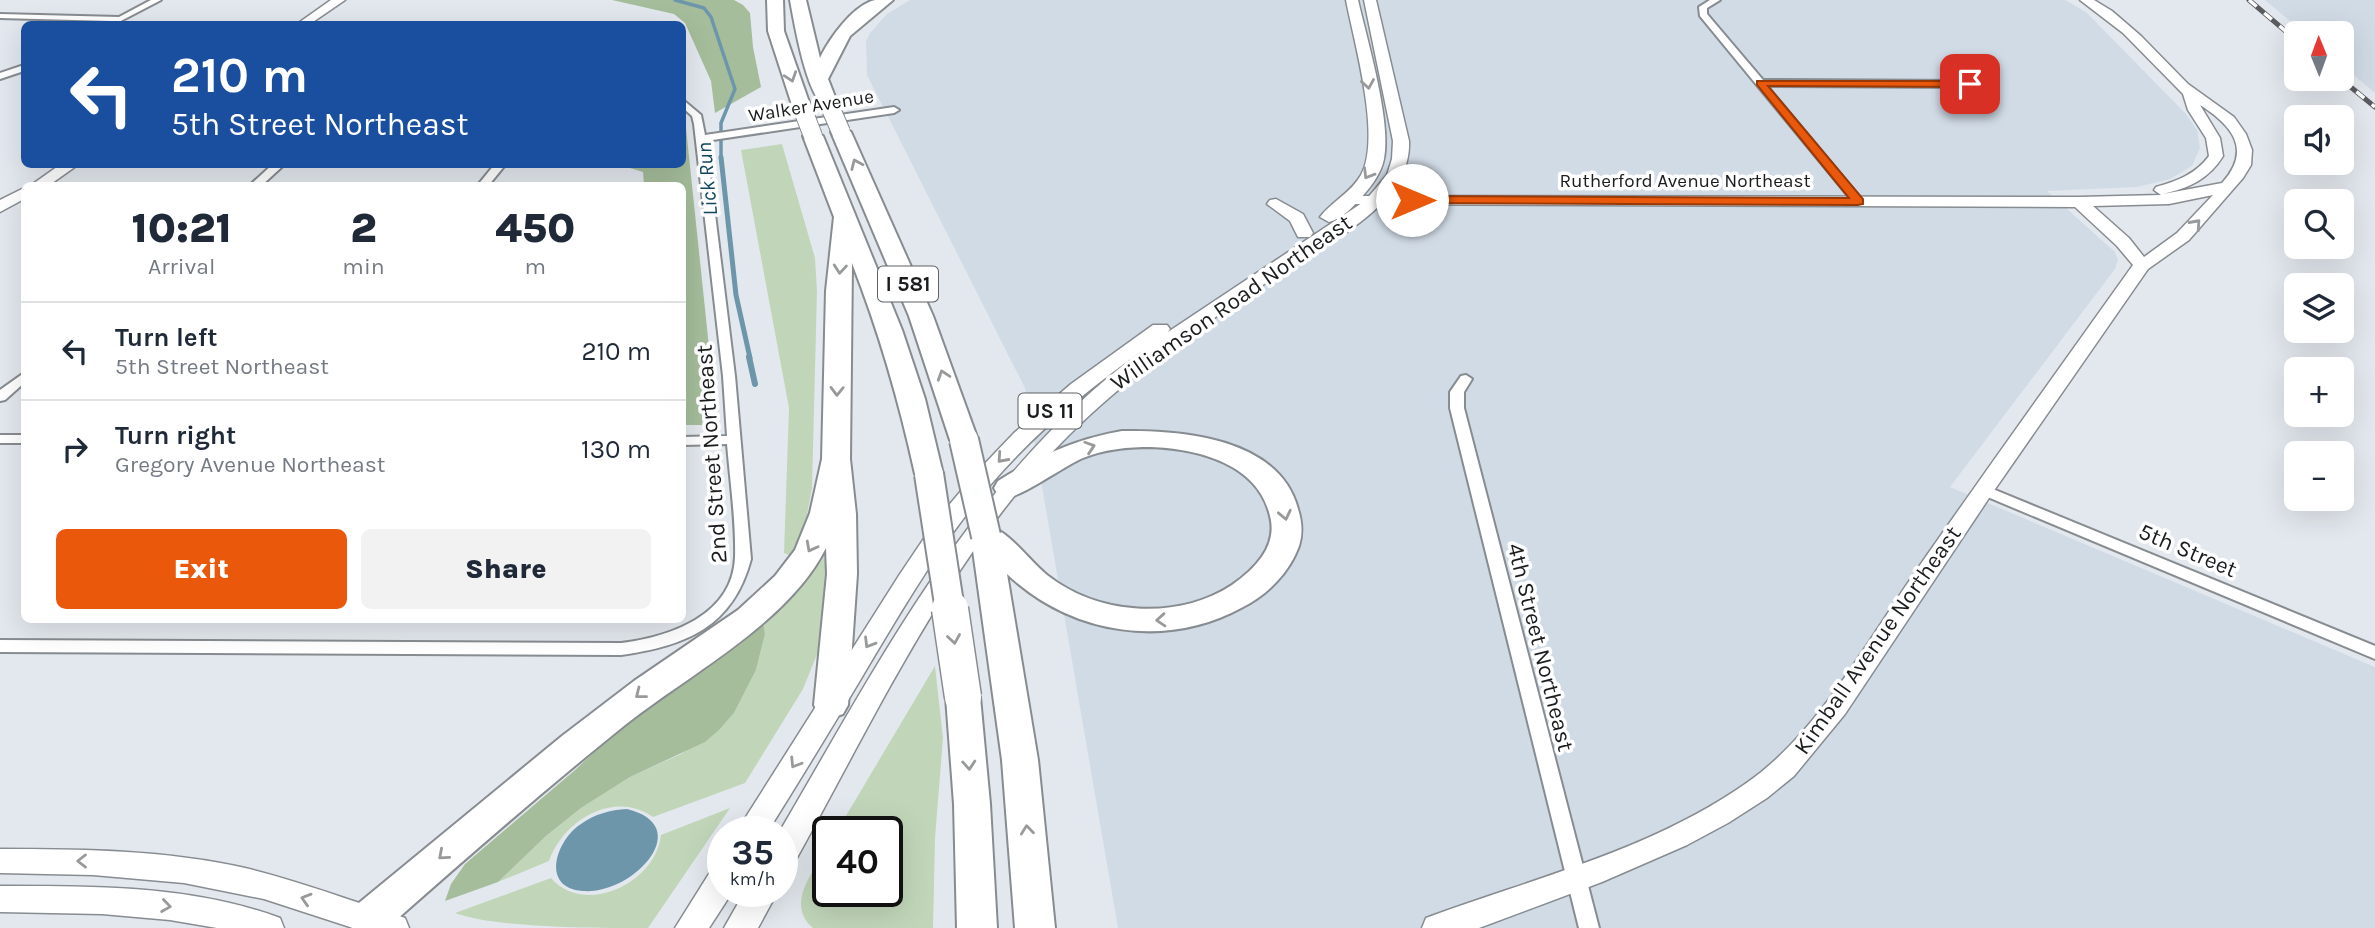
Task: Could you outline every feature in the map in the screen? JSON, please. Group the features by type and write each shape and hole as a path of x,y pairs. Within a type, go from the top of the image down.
{"highway":[{"name":"I 581","path":"775,0 776,30 801,106 890,330 912,399 929,474 964,697 976,912"},
{"name":"I 581","path":"798,0 803,32 819,79 921,316 964,440 986,536 1002,629 1020,760 1034,913"},
{"path":"819,79 830,52 842,33 861,15 885,0"},
{"path":"757,6 763,12 764,22 776,30"},
{"path":"831,705 842,574 841,514 836,459 838,291 845,216"},
{"path":"986,536 1030,579 1061,600 1104,616 1153,620 1202,613 1248,591 1268,573 1285,543 1287,523 1284,508 1267,481 1237,458 1216,449 1174,439 1148,438 1098,444 1057,460 1008,488"},
{"path":"368,926 495,811 608,719 762,607 802,564 812,547 827,509 836,459"}],"main road":[{"path":"308,21 339,0"},
{"name":"Williamson Road Northeast","path":"761,816 926,554 994,467 1037,423 1117,357 1304,233 1350,199 1374,166 1378,146 1352,0"},
{"name":"Williamson Road Northeast","path":"798,828 913,629 1008,488 1068,423 1140,361 1375,200 1390,185 1402,149 1370,0"},
{"name":"Kimball Avenue Northeast","path":"1437,928 1577,879 1700,827 1745,800 1779,774 1811,741 1836,707 1983,490 2142,265 2165,254 2180,242 2245,164 2243,143 2233,124 2216,107 2190,93 2119,21 2085,0"},
{"name":"Kimball Avenue Northeast","path":"2131,200 2185,183 2212,164 2217,146 2214,136 2191,106 2190,93"},
{"path":"43,182 66,168"},
{"name":"Rutherford Avenue Northeast","path":"1350,199 2079,202 2169,200 2227,187"},
{"path":"0,207 21,195"},
{"path":"2079,202 2123,242 2142,265"},
{"path":"1276,204 1297,218 1304,233"},
{"path":"0,861 96,862 185,870 249,882 368,926"},
{"path":"0,899 104,900 161,905 228,916 269,928"},
{"path":"691,928 707,904"},
{"path":"740,928 752,907"}],"street":[{"path":"116,21 157,0"},
{"path":"1716,0 1703,7 1703,14 1858,201"},
{"path":"0,16 120,19"},
{"path":"0,74 21,71"},
{"path":"1760,83 1970,84"},
{"name":"2nd Street Northeast","path":"0,646 621,649 646,647 689,632 720,611 732,594 741,573 743,559 734,440 701,139 696,115 686,106"},
{"name":"Walker Avenue","path":"701,139 894,110"},
{"path":"259,182 275,168"},
{"path":"485,182 498,168"},
{"name":"4th Street Northeast","path":"1466,379 1457,391 1457,408 1588,928"},
{"path":"0,397 21,380"},
{"path":"0,439 21,439"},
{"path":"686,441 734,440"},
{"name":"5th Street","path":"1983,490 2375,653"}],"shaded area":[{"path":"910,0 2065,0 2086,12 2186,114 2197,130 2200,148 2192,166 2170,179 2137,187 2047,191 2115,252 2118,260 2115,269 1950,487 2375,667 2375,928 1118,928 1025,388 867,75 866,41 870,33 887,14"},
{"path":"2265,0 2375,0 2375,93 2354,75 2354,21 2290,21"}],"green space":[{"path":"612,0 734,0 743,5 750,13 761,87 715,113 711,81 686,21 674,14"},
{"path":"686,128 711,366 702,425 686,425 686,182 644,182 643,172 630,168 686,168"},
{"path":"782,144 815,258 817,291 812,488 805,526 791,556 784,553 789,408 741,150"},
{"path":"833,542 829,625 803,689 745,783 653,817 638,809 622,806 591,814 566,833 549,861 498,882 546,836 581,808 630,777 681,754 720,729 734,713 756,670 765,634 763,621 802,585"},
{"path":"763,621 765,634 756,670 734,713 720,729 705,742 630,777 581,808 546,836 498,882 445,901 451,884 465,864 618,730"},
{"path":"935,666 943,738 935,838 933,928 813,928 805,919 801,898 812,872 812,907 903,907 903,816 846,816"},
{"path":"730,808 725,816 710,816"},
{"path":"707,817 707,842 648,928 495,922 455,913 551,878 565,889 582,894 599,894 617,889 633,880 646,867 656,852 661,835"}],"water":[{"path":"627,809 647,818 657,830 657,843 650,858 621,882 602,889 583,891 570,888 561,882 556,862 559,851 572,831 597,815"}],"waterway":[{"name":"Lick Run","path":"675,0 704,8 711,17 735,89 721,123 721,157"},
{"name":"Lick Run","path":"721,157 736,295 750,358"},
{"name":"Lick Run","path":"749,357 755,384"}],"railway":[{"path":"2249,0 2284,30"},
{"path":"2354,90 2375,107"}],"route":[{"path":"1412,200 1858,201 1760,83 1970,84"}]}
